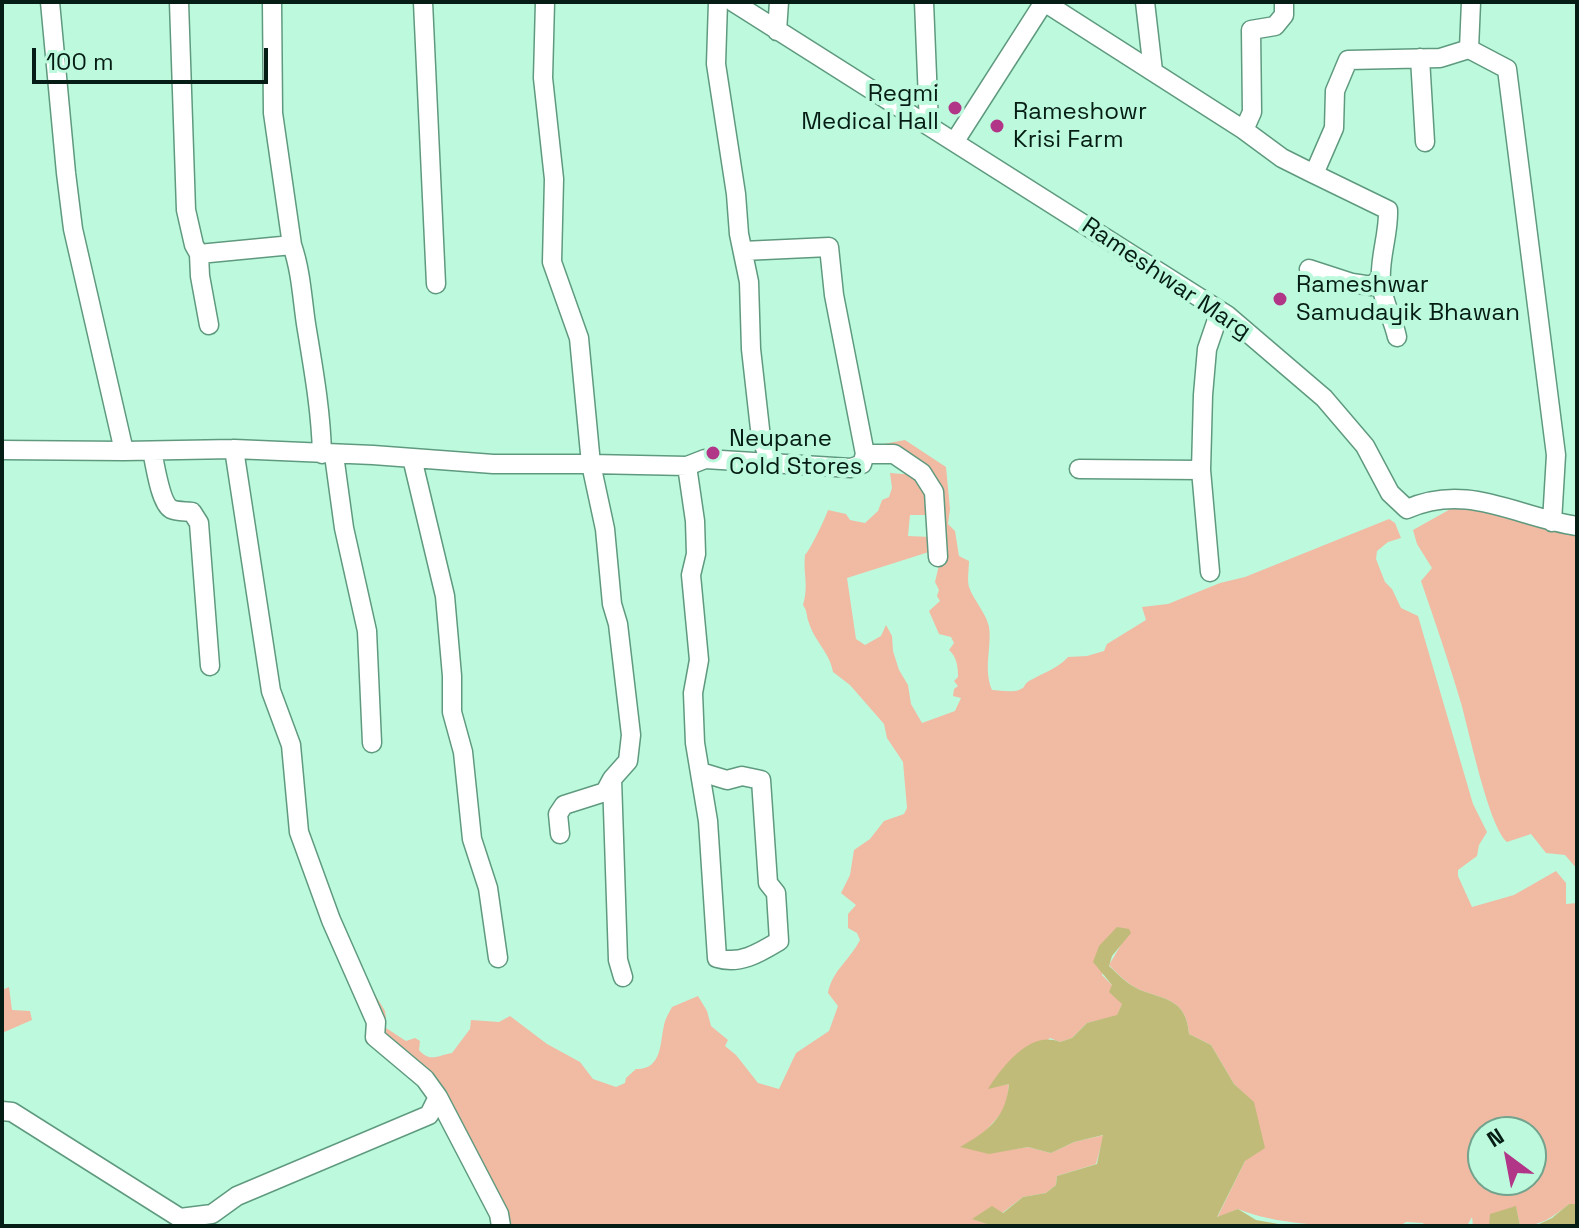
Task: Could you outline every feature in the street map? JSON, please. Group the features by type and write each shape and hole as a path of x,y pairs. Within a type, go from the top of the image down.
{"street":[{"path":"50,2 73,229 124,451"},
{"path":"179,2 186,210 199,254 209,325"},
{"path":"272,2 273,113 321,418 367,631 372,743"},
{"path":"423,2 436,284"},
{"path":"545,2 543,78 554,179 552,262 579,338 591,464 605,529 612,604 618,624 631,735 628,761 605,792 564,805 558,814 560,834"},
{"path":"718,2 716,64 749,282 751,349 761,438 771,463"},
{"name":"Rameshwar Marg","path":"733,2 1220,311 1324,398 1365,446 1390,493 1407,509 1426,501 1461,497 1577,526"},
{"path":"777,31 779,2"},
{"path":"924,2 929,125"},
{"path":"955,141 1044,2 1244,130 1282,158 1388,210 1380,278 1397,337"},
{"path":"1145,2 1153,71"},
{"path":"1244,130 1252,112 1251,30 1275,26 1284,15 1284,2"},
{"path":"1469,49 1471,2"},
{"path":"1314,174 1334,128 1335,91 1348,60 1440,58 1469,49 1507,69 1556,455 1552,522"},
{"path":"1420,58 1425,142"},
{"path":"199,254 292,245"},
{"path":"2,450 234,449 493,464 687,466 705,459 746,464 851,468 862,464 865,454 834,295 829,247 743,251"},
{"path":"1309,269 1372,286 1380,278"},
{"path":"1210,572 1201,470 1207,349 1220,311"},
{"path":"234,449 271,691 291,745 299,832 331,920 376,1022 375,1037 425,1079 438,1097 499,1214 501,1226"},
{"path":"152,451 167,505 174,510 192,512 199,523 210,666"},
{"path":"865,454 894,454 922,473 934,492 938,557"},
{"path":"412,458 445,596 452,712 463,752 472,839 488,888 498,958"},
{"path":"687,466 696,554 691,575 699,660 693,693 695,743 708,821 717,958 731,963 751,957 779,941 776,893 768,883 761,780 742,776 727,780 701,772"},
{"path":"1079,469 1201,470"},
{"path":"612,779 618,960 623,977"},
{"path":"2,1111 12,1112 174,1222 212,1214 237,1196 429,1115 438,1097"}],"shaded area":[{"path":"905,440 946,467 950,509 948,524 955,531 959,556 969,561 969,587 989,627 988,674 992,690 1019,690 1068,657 1104,651 1107,644 1146,620 1142,607 1168,604 1220,583 1245,577 1389,519 1395,523 1401,538 1388,542 1377,551 1376,559 1385,582 1401,608 1418,616 1473,804 1487,832 1477,856 1458,870 1472,907 1514,895 1556,871 1566,883 1566,904 1577,903 1577,1204 1569,1204 1552,1217 1527,1226 1520,1226 1516,1207 1489,1226 1473,1226 1472,1217 1467,1226 1425,1226 1423,1223 1406,1222 1400,1226 1317,1225 1276,1220 1238,1209 1217,1218 1245,1161 1254,1103 1234,1084 1211,1045 1189,1034 1179,1007 1135,988 1109,965 1125,938 1118,927 1102,975 1112,985 1122,1004 1117,1016 1087,1023 1072,1038 1060,1042 1050,1038 989,1088 1009,1084 1006,1108 982,1135 989,1153 1028,1147 1051,1153 1074,1142 1104,1135 1096,1164 1057,1176 1056,1185 1046,1193 1023,1197 1002,1213 973,1219 993,1226 505,1226 478,1157 385,1033 379,1021 374,993 385,1011 386,1018 382,1021 386,1028 406,1041 415,1038 420,1041 419,1050 427,1056 452,1053 470,1029 471,1020 499,1022 510,1016 547,1044 580,1062 593,1079 616,1087 625,1083 636,1069 645,1068 655,1060 672,1007 698,996 711,1026 728,1040 725,1046 758,1083 779,1089 796,1053 829,1031 838,1006 828,993 830,985 860,940 857,933 848,928 848,914 856,905 841,893 850,875 854,850 870,839 884,821 904,814 907,808 903,762 887,738 884,724 850,685 833,672 808,621 803,605 806,592 805,555 828,510 865,523 878,511 892,488 890,473 916,475 926,483 931,515 910,515 908,536 931,537 932,551 847,578 856,639 865,645 881,636 886,625 892,636 899,670 908,685 911,704 922,723 955,711 961,698 953,696 958,686 954,681 958,670 949,650 954,643 951,637 939,634 929,611 940,601 935,582 939,565 934,481 867,447"},
{"path":"1463,502 1577,533 1577,869 1565,855 1546,853 1531,834 1507,842 1493,818 1487,799 1456,688 1421,581 1432,568 1417,544 1413,530"},
{"path":"1117,927 1129,929 1131,933 1112,956 1109,966 1135,988 1179,1007 1189,1034 1211,1045 1234,1084 1254,1102 1265,1148 1245,1161 1217,1217 1238,1209 1256,1220 1290,1226 993,1226 972,1219 992,1206 1003,1213 1023,1197 1046,1193 1056,1185 1057,1176 1097,1164 1103,1135 1074,1142 1051,1153 1028,1147 989,1154 960,1147 987,1129 1000,1115 1009,1084 988,1089 1018,1052 1038,1041 1060,1042 1072,1038 1087,1023 1117,1015 1122,1004 1109,992 1112,985 1093,962 1099,946"},
{"path":"9,987 12,1010 30,1011 32,1020 2,1033 2,990"},
{"path":"1569,1204 1577,1204 1577,1226 1535,1226 1552,1218"},
{"path":"1516,1206 1520,1226 1489,1226 1490,1214"}],"place":[{"name":"Regmi Medical Hall","path":"955,108"},
{"name":"Rameshowr Krisi Farm","path":"997,126"},
{"name":"Rameshwar Samudayik Bhawan","path":"1280,299"},
{"name":"Neupane Cold Stores","path":"713,453"}]}
